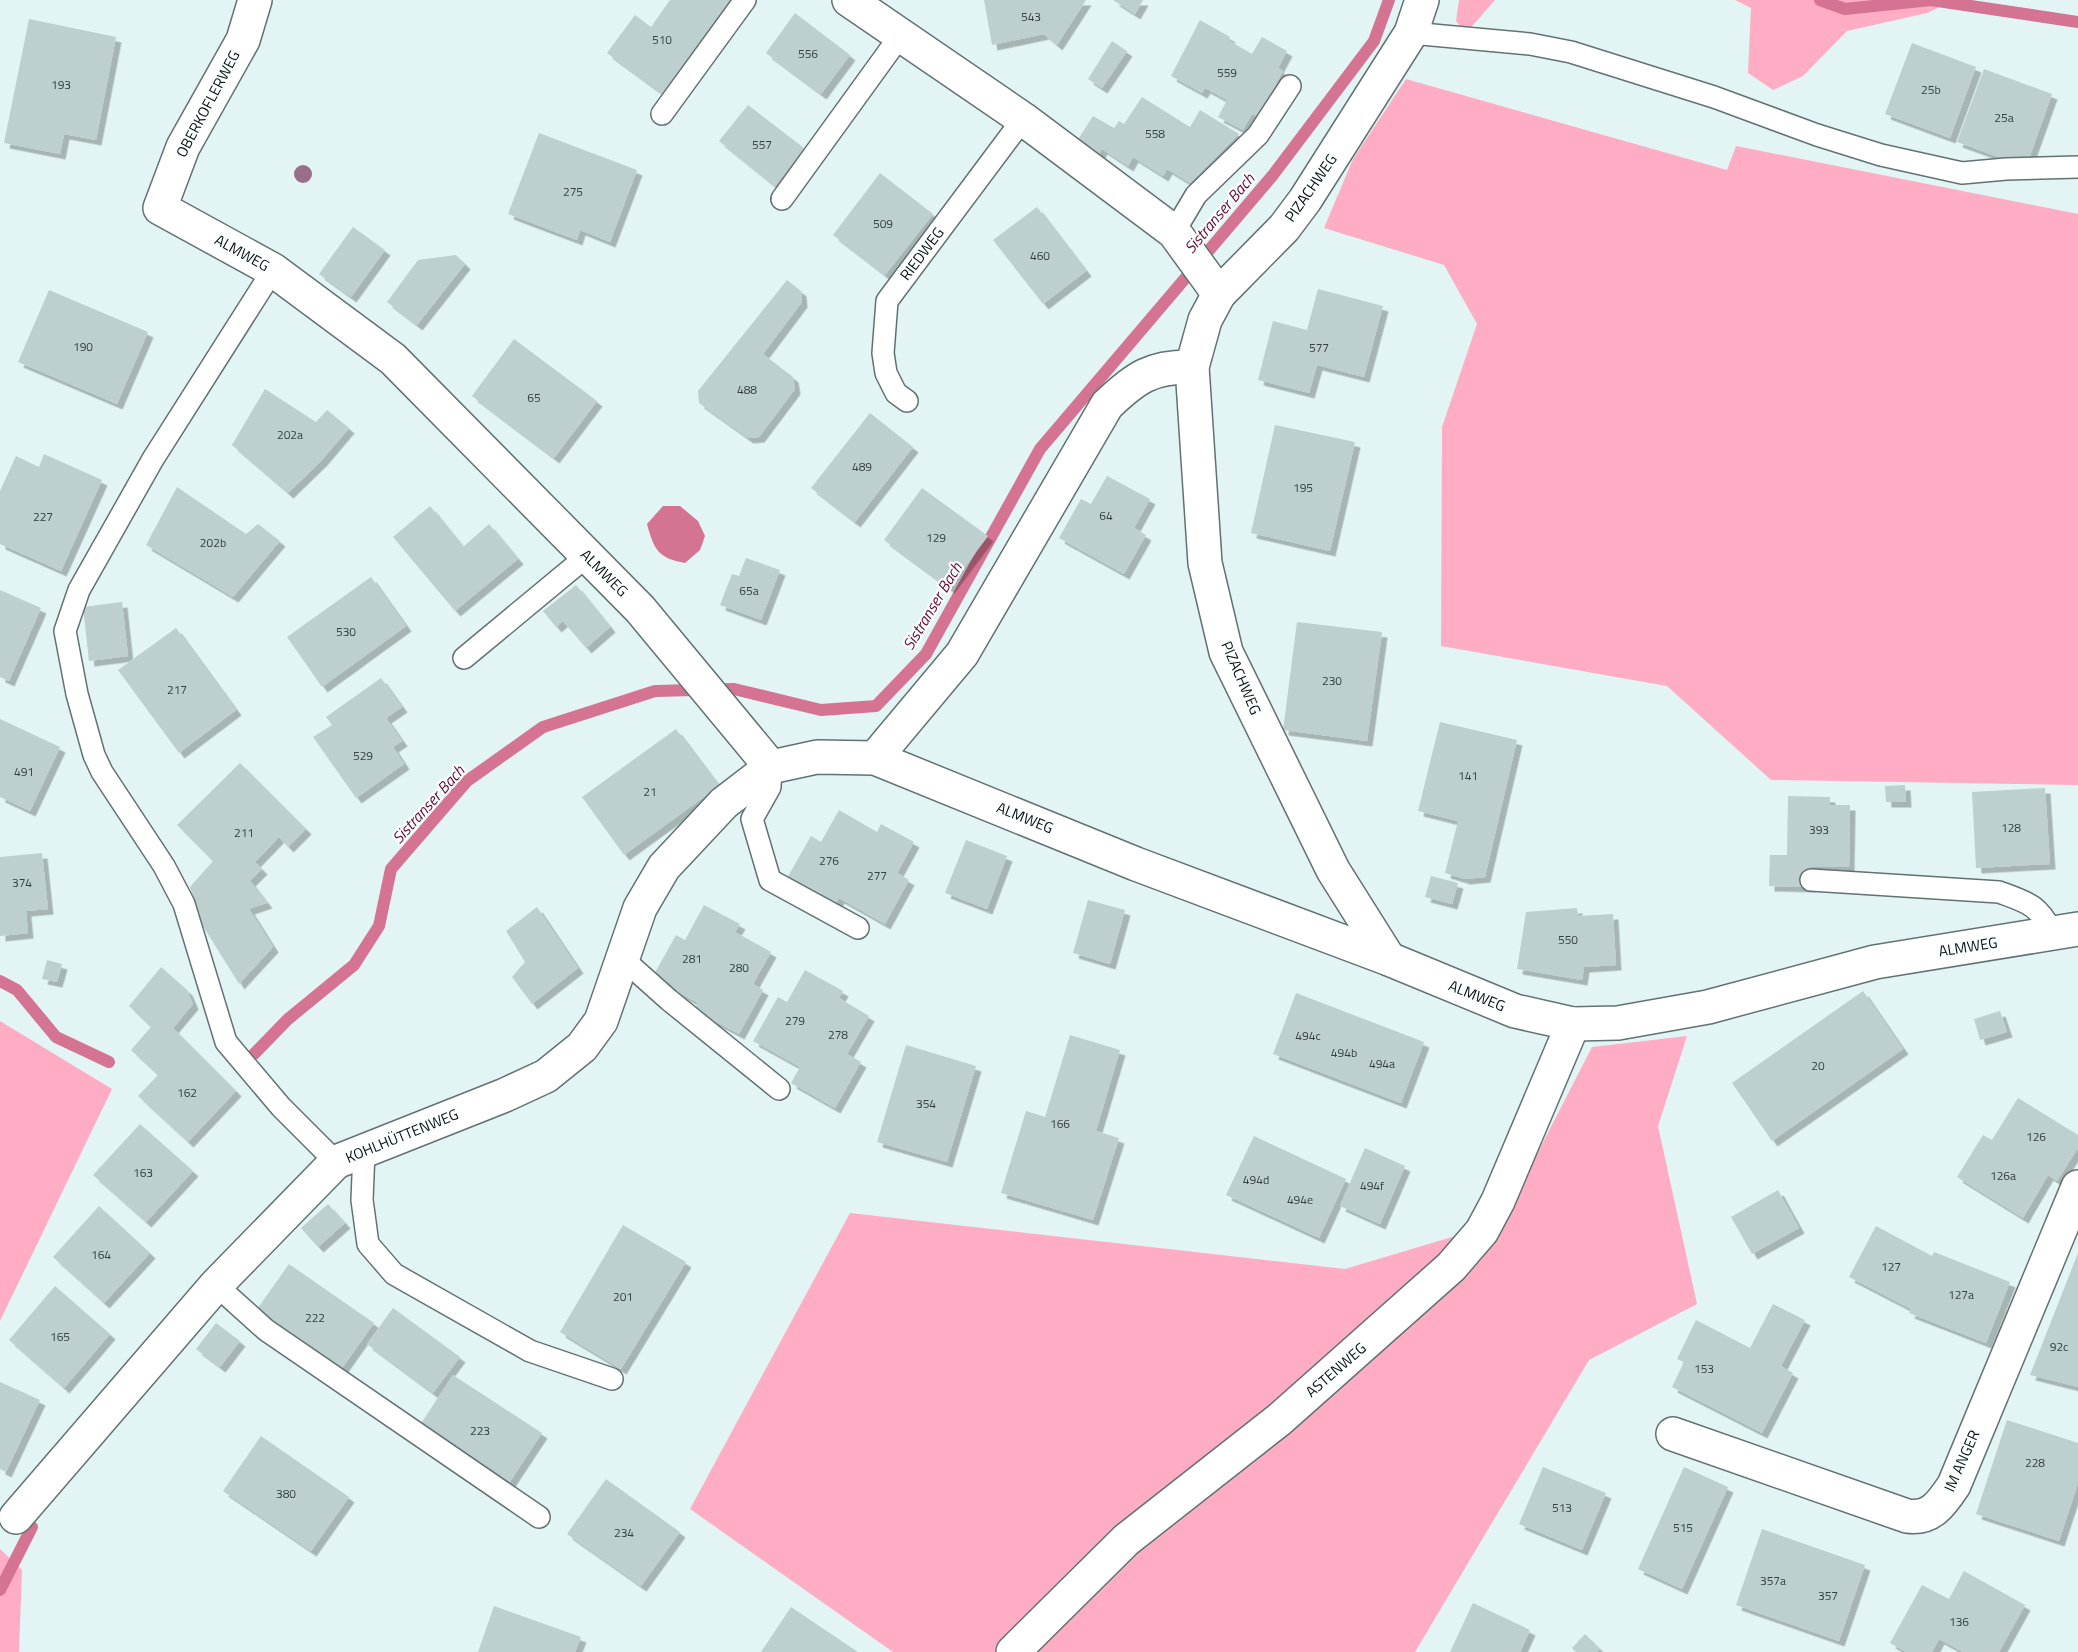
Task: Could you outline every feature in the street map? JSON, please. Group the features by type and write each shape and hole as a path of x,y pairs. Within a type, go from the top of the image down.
{"street":[{"name":"OBERKOFLERWEG","path":"160,208 183,147 243,40 255,0"},
{"path":"849,0 1023,120 1181,241 1213,286"},
{"name":"PIZACHWEG","path":"1389,959 1334,870 1226,652 1205,563 1192,367 1213,286 1284,228 1305,200 1411,33 1422,0"},
{"name":"ALMWEG","path":"160,208 273,270 393,358 640,609 771,766 817,757 875,758 1136,864 1389,959 1515,1011 1573,1024 1618,1023 1708,1008 1875,962 2065,931"},
{"path":"875,758 962,654 1107,405 1136,379 1152,371 1169,366 1192,367"},
{"name":"KOHLHÜTTENWEG","path":"16,1517 216,1285 350,1156 505,1095 546,1076 565,1063 593,1036 611,998 640,908 664,867 724,803 771,766"},
{"name":"ASTENWEG","path":"1013,1652 1126,1540 1280,1419 1451,1268 1482,1232 1498,1200 1573,1024"},
{"name":"IM ANGER","path":"1673,1434 1907,1516 1917,1518 1929,1514 1941,1504 1954,1485 2078,1187"}],"lane":[{"path":"662,114 744,0"},
{"path":"1411,33 1530,44 1571,52 1714,97 1817,135 1881,155 1952,171 1962,173 2078,167"},
{"path":"782,199 900,36"},
{"path":"1181,241 1196,195 1258,135 1290,86"},
{"name":"RIEDWEG","path":"907,401 897,393 886,373 883,353 887,301 1023,120"},
{"path":"273,270 153,459 79,590 65,631 77,694 94,754 108,781 164,866 184,904 226,1042 280,1107 350,1156 362,1200 368,1244 394,1274 530,1351 612,1379"},
{"path":"464,658 587,556"},
{"path":"771,766 770,787 752,819 770,880 858,928"},
{"path":"1811,880 1999,892 2023,900 2041,911 2065,931"},
{"path":"623,959 669,1000 779,1089"},
{"path":"216,1285 266,1330 539,1517"}],"shaded area":[{"path":"1459,0 1495,0 1466,33 1456,21"},
{"path":"1735,0 1954,0 1927,13 1847,31 1803,76 1773,90 1748,73 1751,8"},
{"path":"1406,79 1727,170 1736,146 2078,214 2078,785 1771,780 1667,686 1441,646 1442,427 1477,324 1444,265 1324,228 1353,159"},
{"path":"663,506 680,506 698,521 705,536 700,550 685,563 663,555 652,540 647,524"},
{"path":"0,1021 112,1089 0,1321"},
{"path":"1687,1036 1658,1126 1697,1304 1589,1360 1415,1652 893,1652 690,1509 850,1213 1345,1269 1502,1222 1592,1047"},
{"path":"0,1549 22,1570 19,1652 0,1652"}],"building":[{"path":"670,0 737,0 667,97 607,53 635,15 651,27"},
{"path":"984,0 1086,0 1057,45 1044,34 992,45"},
{"path":"1113,0 1143,0 1135,14"},
{"path":"795,13 850,55 821,94 766,53"},
{"path":"29,19 116,37 96,140 64,134 60,154 4,143"},
{"path":"1200,20 1230,37 1228,40 1252,54 1262,37 1287,51 1278,68 1283,71 1258,116 1252,114 1243,130 1218,117 1227,100 1205,88 1202,93 1171,76"},
{"path":"1112,41 1127,51 1102,88 1088,79"},
{"path":"1912,43 1976,67 1950,138 1885,114"},
{"path":"1984,69 2052,94 2026,167 1957,142"},
{"path":"1142,97 1190,127 1200,110 1239,134 1190,183 1167,169 1163,176 1133,157 1128,166 1102,149 1097,158 1075,144 1093,116 1114,128 1119,121 1124,124"},
{"path":"748,105 804,148 775,186 719,141"},
{"path":"539,133 637,170 610,242 580,230 577,240 508,214"},
{"path":"880,173 933,214 885,275 833,235"},
{"path":"1037,207 1086,271 1043,304 993,240"},
{"path":"353,227 385,250 351,297 319,274"},
{"path":"456,255 465,264 417,325 387,302 418,260"},
{"path":"787,280 801,291 802,302 763,354 793,377 795,389 759,437 748,438 699,403 698,391"},
{"path":"1318,289 1383,306 1364,377 1317,365 1309,393 1258,380 1273,321 1307,330"},
{"path":"49,290 148,332 117,404 18,362"},
{"path":"514,339 597,401 554,458 472,396"},
{"path":"265,389 316,422 327,410 349,428 322,460 288,493 232,445"},
{"path":"870,413 913,447 855,522 811,488"},
{"path":"1275,425 1355,442 1330,551 1251,533"},
{"path":"44,454 102,480 61,571 0,544 0,491 16,456 39,467"},
{"path":"1107,476 1150,499 1134,528 1146,535 1124,574 1059,538 1081,499 1091,504"},
{"path":"177,487 246,534 258,524 280,541 233,597 146,545"},
{"path":"922,488 988,536 949,588 884,540"},
{"path":"430,506 463,547 489,524 518,559 455,611 393,537"},
{"path":"746,558 780,570 761,620 720,605 732,574 739,576"},
{"path":"371,577 406,626 322,687 287,637"},
{"path":"576,585 610,627 586,648 563,621 556,627 543,611"},
{"path":"0,590 41,608 9,681 0,677"},
{"path":"122,602 128,656 89,661 83,607"},
{"path":"1297,622 1382,632 1367,741 1283,730"},
{"path":"176,628 236,710 179,753 118,670"},
{"path":"381,678 402,707 386,718 402,741 393,747 404,764 356,798 313,737 332,725 326,717"},
{"path":"0,719 60,747 30,811 0,797"},
{"path":"1440,722 1517,740 1485,877 1465,879 1445,873 1458,821 1418,811"},
{"path":"676,729 719,786 624,855 582,797"},
{"path":"240,763 306,829 288,847 279,837 255,862 262,869 250,881 267,903 249,909 273,947 239,984 203,926 190,887 213,861 177,825"},
{"path":"1905,785 1906,802 1886,802 1885,786"},
{"path":"2045,788 2050,864 1976,868 1972,792"},
{"path":"1788,796 1830,797 1830,805 1850,805 1849,867 1811,867 1810,887 1769,886 1770,855 1787,855"},
{"path":"839,810 877,832 881,824 914,842 897,873 909,880 885,924 839,898 834,907 786,880 811,836 821,842"},
{"path":"966,840 1007,856 987,909 945,893"},
{"path":"42,853 48,909 26,911 28,933 0,936 0,857"},
{"path":"1431,876 1458,883 1452,904 1425,897"},
{"path":"1088,900 1125,910 1110,964 1073,953"},
{"path":"704,905 740,924 735,932 771,952 753,984 763,990 739,1034 694,1010 698,1003 652,978 676,935 685,940"},
{"path":"537,907 578,968 532,1004 512,977 525,962 506,931"},
{"path":"1577,908 1578,916 1613,914 1616,965 1584,967 1582,980 1517,969 1526,912"},
{"path":"47,960 62,964 57,982 42,979"},
{"path":"161,967 187,990 193,1004 173,1028 236,1091 188,1142 138,1096 158,1075 131,1050 151,1027 129,1006"},
{"path":"805,970 843,991 839,998 869,1016 847,1054 861,1062 835,1108 791,1083 800,1067 753,1041 778,997 787,1002"},
{"path":"1863,991 1903,1049 1772,1141 1732,1083"},
{"path":"1296,993 1424,1042 1401,1103 1273,1054"},
{"path":"2000,1011 2007,1032 1980,1040 1974,1019"},
{"path":"1070,1035 1120,1050 1096,1131 1119,1138 1093,1220 1001,1193 1026,1111 1045,1117"},
{"path":"906,1045 976,1066 947,1162 877,1142"},
{"path":"2018,1098 2078,1135 2078,1148 2057,1181 2048,1175 2023,1218 1957,1177 1983,1135 1992,1140"},
{"path":"140,1124 193,1171 146,1222 93,1175"},
{"path":"1254,1136 1346,1179 1319,1238 1226,1195"},
{"path":"1365,1148 1405,1166 1380,1224 1340,1206"},
{"path":"1778,1190 1799,1228 1752,1254 1731,1217"},
{"path":"328,1204 345,1223 318,1247 301,1228"},
{"path":"99,1206 150,1253 104,1303 53,1257"},
{"path":"623,1225 686,1262 621,1369 560,1332"},
{"path":"1876,1226 1932,1256 1934,1252 2010,1282 1986,1343 1909,1313 1911,1309 1849,1277"},
{"path":"2078,1253 2078,1387 2030,1375"},
{"path":"289,1264 374,1323 340,1371 255,1312"},
{"path":"55,1286 110,1334 64,1388 9,1340"},
{"path":"1773,1304 1805,1320 1781,1366 1793,1373 1762,1433 1672,1387 1684,1362 1677,1359 1696,1320 1750,1348"},
{"path":"393,1308 460,1357 433,1393 367,1344"},
{"path":"216,1323 240,1341 220,1367 196,1349"},
{"path":"453,1375 542,1433 507,1486 418,1428"},
{"path":"0,1382 40,1400 6,1472 0,1469"},
{"path":"2007,1420 2078,1443 2078,1483 2059,1541 1976,1514"},
{"path":"261,1436 349,1497 311,1551 223,1491"},
{"path":"1543,1467 1606,1493 1582,1550 1519,1524"},
{"path":"1684,1467 1728,1487 1682,1589 1638,1569"},
{"path":"606,1479 680,1532 641,1586 567,1534"},
{"path":"1762,1529 1865,1565 1839,1641 1736,1605"},
{"path":"1964,1571 2025,1605 1999,1652 1963,1652 1939,1639 1932,1652 1906,1652 1890,1643 1922,1585 1949,1599"},
{"path":"1473,1603 1530,1630 1520,1652 1450,1652"},
{"path":"494,1606 581,1637 575,1652 478,1652"},
{"path":"791,1607 858,1652 761,1652"},
{"path":"1585,1634 1600,1649 1597,1652 1576,1652 1572,1648"}],"waterway":[{"name":"Sistranser Bach","path":"254,1054 287,1020 354,965 379,926 391,869 467,781 543,727 655,691 734,689 821,710 876,706 926,654 1040,449 1273,175 1374,41 1389,0"},
{"name":"Sistranser Bach","path":"1820,0 1845,9 1931,0 2078,22"},
{"path":"0,981 17,990 56,1037 109,1062"},
{"name":"Sistranser Bach","path":"0,1590 32,1527"}]}
